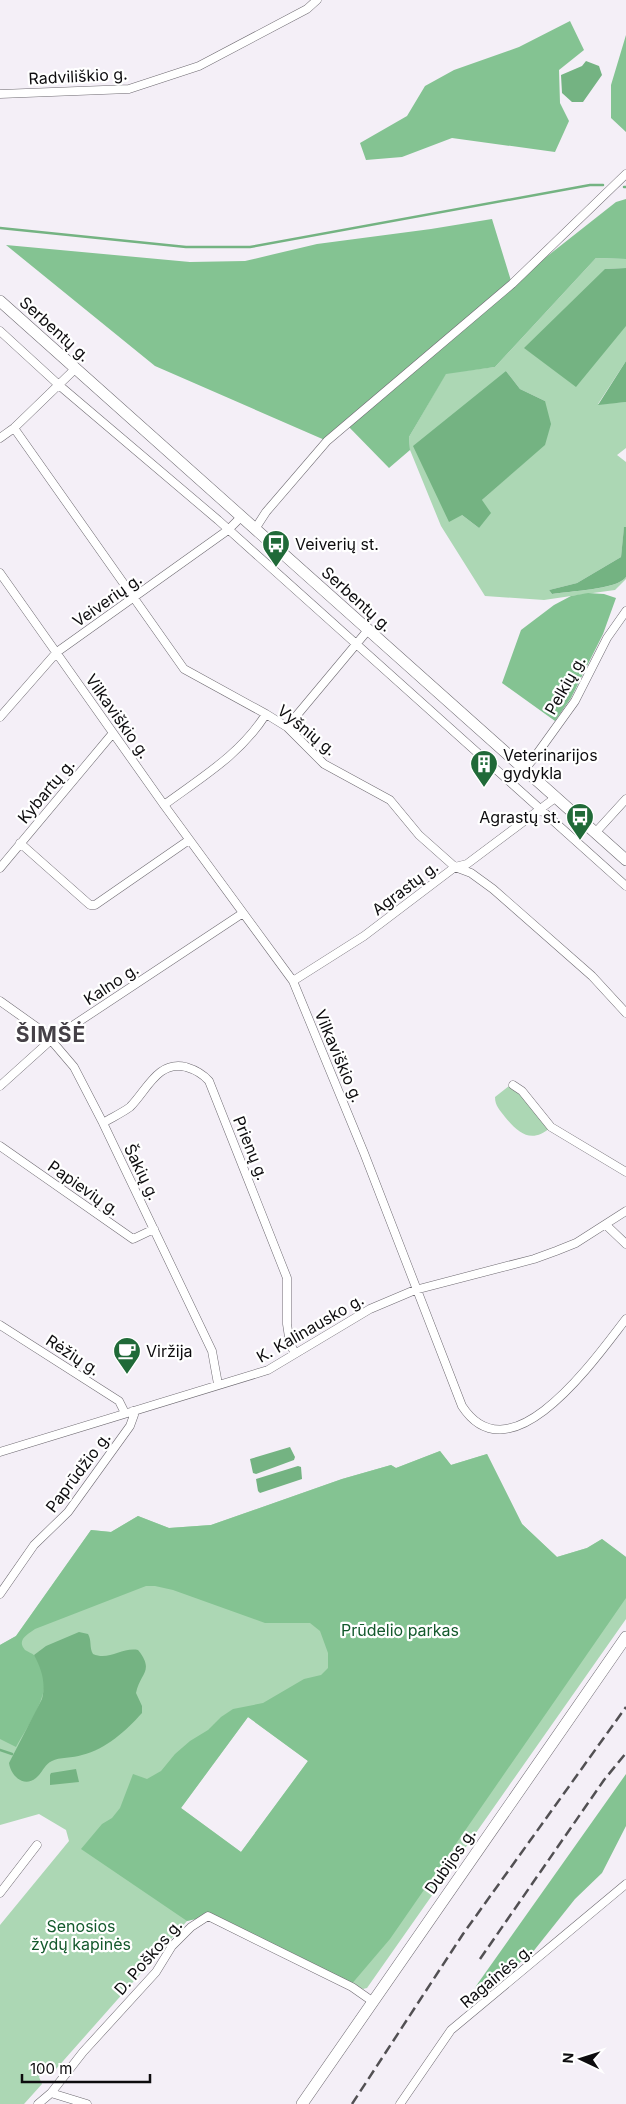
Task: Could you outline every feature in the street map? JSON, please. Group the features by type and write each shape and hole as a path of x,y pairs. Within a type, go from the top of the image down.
{"main road":[{"name":"Serbentų g.","path":"0,301 626,860"},
{"name":"Dubijos g.","path":"302,2104 626,1637"}],"street":[{"name":"Radviliškio g.","path":"0,94 129,89 199,66 307,9 317,0"},
{"path":"255,529 266,512 327,441 512,284 626,174"},
{"path":"0,331 60,386 228,530 626,886"},
{"path":"0,438 14,428 60,386 75,369"},
{"name":"Vyšnių g.","path":"14,428 184,669 288,727 324,764 390,800 419,835 455,867 471,873 493,889 592,976 626,1013"},
{"name":"Veiverių g.","path":"0,717 57,652 228,530 241,517"},
{"name":"Vilkaviškio g.","path":"0,573 164,805 293,982 364,1153 415,1290 462,1406 468,1416 474,1421 492,1429 516,1427 528,1422 564,1394 626,1319"},
{"name":"Pelkių g.","path":"524,770 575,701 599,654 626,611"},
{"path":"288,727 368,630"},
{"path":"164,805 234,754 257,728 266,714"},
{"name":"Kybartų g.","path":"0,868 113,733"},
{"name":"Agrastų g.","path":"293,982 364,936 455,867 466,864 556,798"},
{"path":"596,833 626,799"},
{"path":"20,844 90,905 95,905 190,840"},
{"name":"Kalno g.","path":"0,1086 51,1040 243,912"},
{"name":"Šakių g.","path":"0,1001 39,1028 74,1067 103,1123 212,1351 218,1384"},
{"name":"Prienų g.","path":"103,1123 129,1108 156,1075 169,1067 183,1066 194,1069 209,1081 287,1278 287,1324 290,1344 294,1352"},
{"path":"513,1086 522,1091 551,1127 626,1172"},
{"name":"Papievių g.","path":"0,1146 133,1239 154,1229"},
{"name":"K. Kalinausko g.","path":"0,1452 268,1370 294,1352 370,1309 415,1290 534,1259 576,1243 626,1211"},
{"path":"606,1225 626,1244"},
{"name":"Rėžių g.","path":"0,1325 119,1401 125,1413"},
{"name":"Paprūdžio g.","path":"0,1594 34,1545 68,1512 130,1426 134,1415 133,1410"},
{"path":"0,1893 37,1845"},
{"name":"Ragainės g.","path":"400,2104 451,2030 626,1884"},
{"name":"D. Poškos g.","path":"51,2092 83,2052 156,1972 172,1946 191,1927 208,1916 352,1987 372,2001"},
{"path":"38,2104 51,2092 87,2104"}],"green space":[{"path":"570,21 584,50 559,70 560,103 569,121 555,152 452,138 402,157 366,160 360,143 407,116 425,86 454,70 519,47"},
{"path":"626,35 626,132 611,118 611,85"},
{"path":"626,199 626,259 596,258 495,367 446,374 409,437 410,450 389,468 346,424 327,441 155,366 6,245 190,262 245,261 317,244 492,219 512,284 616,202"},
{"path":"596,258 626,259 626,268 605,269 626,326 626,361 598,404 626,402 626,448 617,455 626,462 626,527 624,528 621,557 577,583 549,590 552,594 592,589 613,585 626,577 615,590 544,600 485,596 441,526 410,450 409,437 446,373 495,367","holes":["506,371 520,389 545,401 545,444 482,500 479,528 462,515"]},
{"path":"588,593 604,594 616,598 603,634 571,698 555,721 502,683 521,630 554,605 571,596"},
{"path":"513,1085 551,1127 538,1135 532,1136 526,1135 510,1123 498,1108 495,1097"},
{"name":"Prūdelio parkas","path":"440,1451 451,1465 487,1454 522,1524 557,1557 587,1548 602,1539 626,1557 626,1619 367,1988 363,1989 208,1916 187,1921 56,2069 51,2066 44,2067 39,2077 42,2084 24,2104 0,2104 0,1925 69,1841 66,1830 39,1814 0,1825 0,1645 16,1636 91,1530 111,1532 138,1516 169,1528 211,1525 342,1479 391,1465 396,1468","holes":["248,1717 308,1761 241,1852 181,1808"]},
{"name":"Prūdelio parkas","path":"440,1451 451,1465 487,1454 522,1524 557,1557 587,1548 602,1539 626,1557 626,1598 390,1939 350,1986 208,1916 187,1921 81,1849 102,1824 112,1818 120,1808 133,1774 147,1779 161,1771 175,1754 190,1741 208,1730 221,1717 233,1709 263,1703 304,1679 321,1675 328,1668 328,1653 320,1631 310,1623 265,1623 173,1590 146,1586 35,1629 22,1640 25,1650 35,1656 40,1666 44,1678 44,1686 40,1704 16,1747 0,1739 0,1645 16,1636 91,1530 111,1532 138,1516 169,1528 211,1525 342,1479 391,1465 396,1468","holes":["248,1717 308,1761 241,1852 181,1808"]},
{"path":"626,1774 626,1826 602,1873 575,1899 532,1953 472,2000 476,1986"}],"shaded area":[{"path":"586,61 599,66 602,75 583,102 572,102 562,93 561,75 582,66"},
{"path":"626,268 626,326 576,387 524,348 605,269"},
{"path":"626,361 626,402 598,405"},
{"path":"506,371 520,389 545,401 551,424 545,445 482,500 491,513 479,528 462,515 449,522 413,446"},
{"path":"624,527 626,527 626,577 613,585 552,594 549,590 577,583 621,557"},
{"path":"290,1447 295,1457 294,1460 256,1474 253,1473 250,1459"},
{"path":"298,1466 301,1467 302,1479 260,1493 258,1491 256,1479"},
{"path":"79,1632 88,1634 93,1654 99,1656 126,1650 138,1650 143,1657 146,1668 136,1693 142,1706 142,1713 122,1733 107,1744 91,1752 50,1762 34,1779 29,1781 20,1780 13,1773 9,1763 42,1699 44,1687 34,1655 46,1646"},
{"path":"76,1769 79,1782 50,1785 51,1773"}],"waterway":[{"path":"0,228 186,247 250,247 590,185 603,185"},
{"path":"0,1750 12,1754"}],"railway":[{"path":"352,2104 463,1934 626,1707"},
{"path":"480,1959 604,1780 626,1753"}],"place":[{"name":"Veiverių st.","path":"276,568"},
{"name":"Veterinarijos gydykla","path":"484,788"},
{"name":"Agrastų st.","path":"580,841"},
{"name":"Viržija","path":"127,1375"}],"district":[{"name":"ŠIMŠĖ","path":"51,1035"}],"park label":[{"name":"Senosios žydų kapinės","path":"81,1935"}]}
